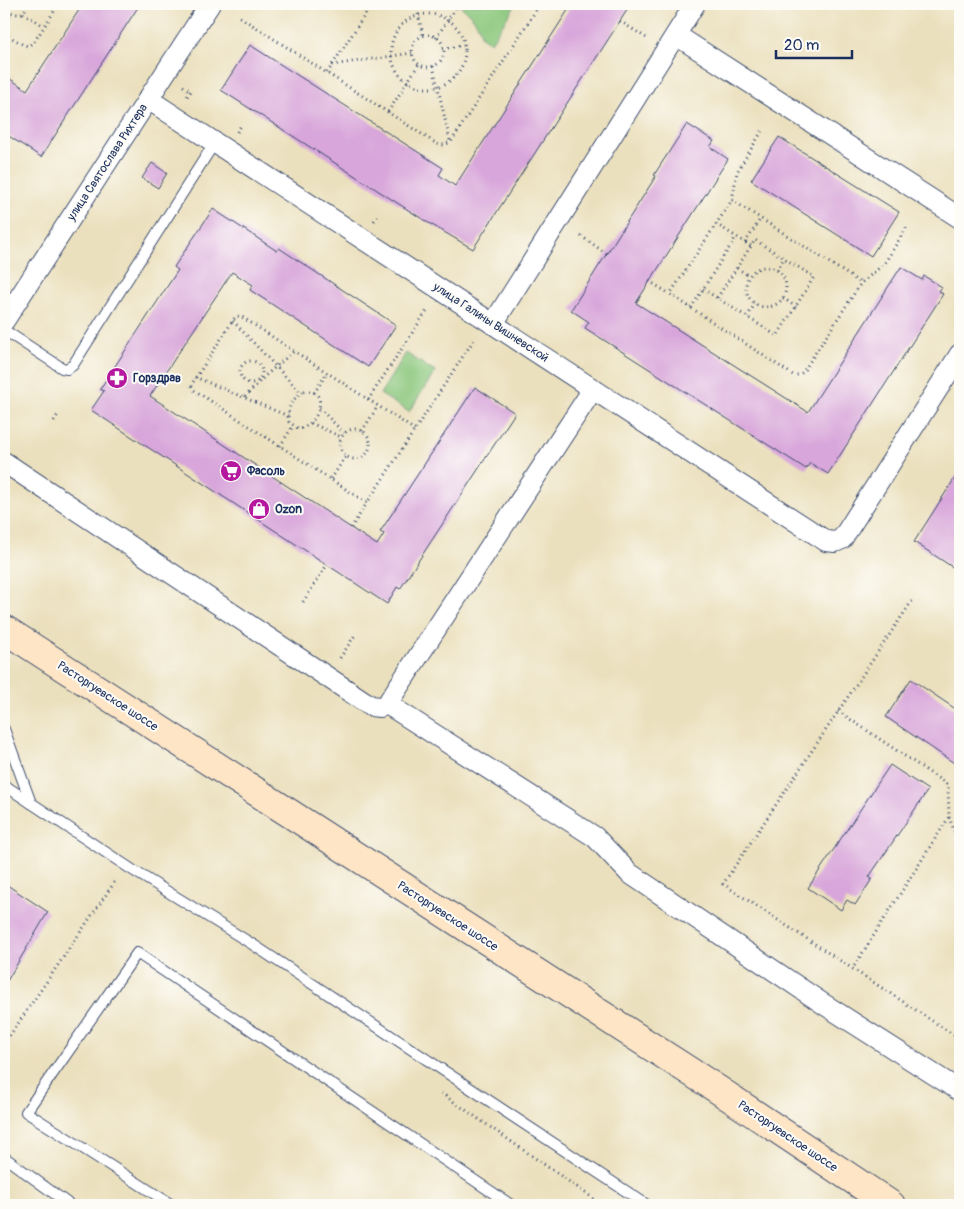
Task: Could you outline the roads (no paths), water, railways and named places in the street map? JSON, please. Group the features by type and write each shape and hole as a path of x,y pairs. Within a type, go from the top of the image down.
{"main road":[{"name":"Расторгуевское шоссе","path":"4,629 708,1084 890,1205"}],"street":[{"name":"улица Святослава Рихтера","path":"4,320 210,4"},
{"path":"493,324 695,4"},
{"path":"676,35 960,218"},
{"name":"улица Галины Вишневской","path":"148,99 826,541 835,542 842,539 960,354"},
{"path":"4,462 371,706 380,707 387,704 593,388"},
{"path":"387,704 595,837 629,873 822,1003 960,1091"}],"lane":[{"path":"4,330 62,368 68,369 215,142"},
{"path":"4,730 31,803"},
{"path":"4,785 131,869 252,944 644,1205"},
{"path":"172,1205 26,1112 137,953 511,1205"},
{"path":"4,1157 70,1205"}],"place":[{"name":"Горздрав","path":"117,378"},
{"name":"Фасоль","path":"231,471"},
{"name":"Ozon","path":"259,509"}]}
